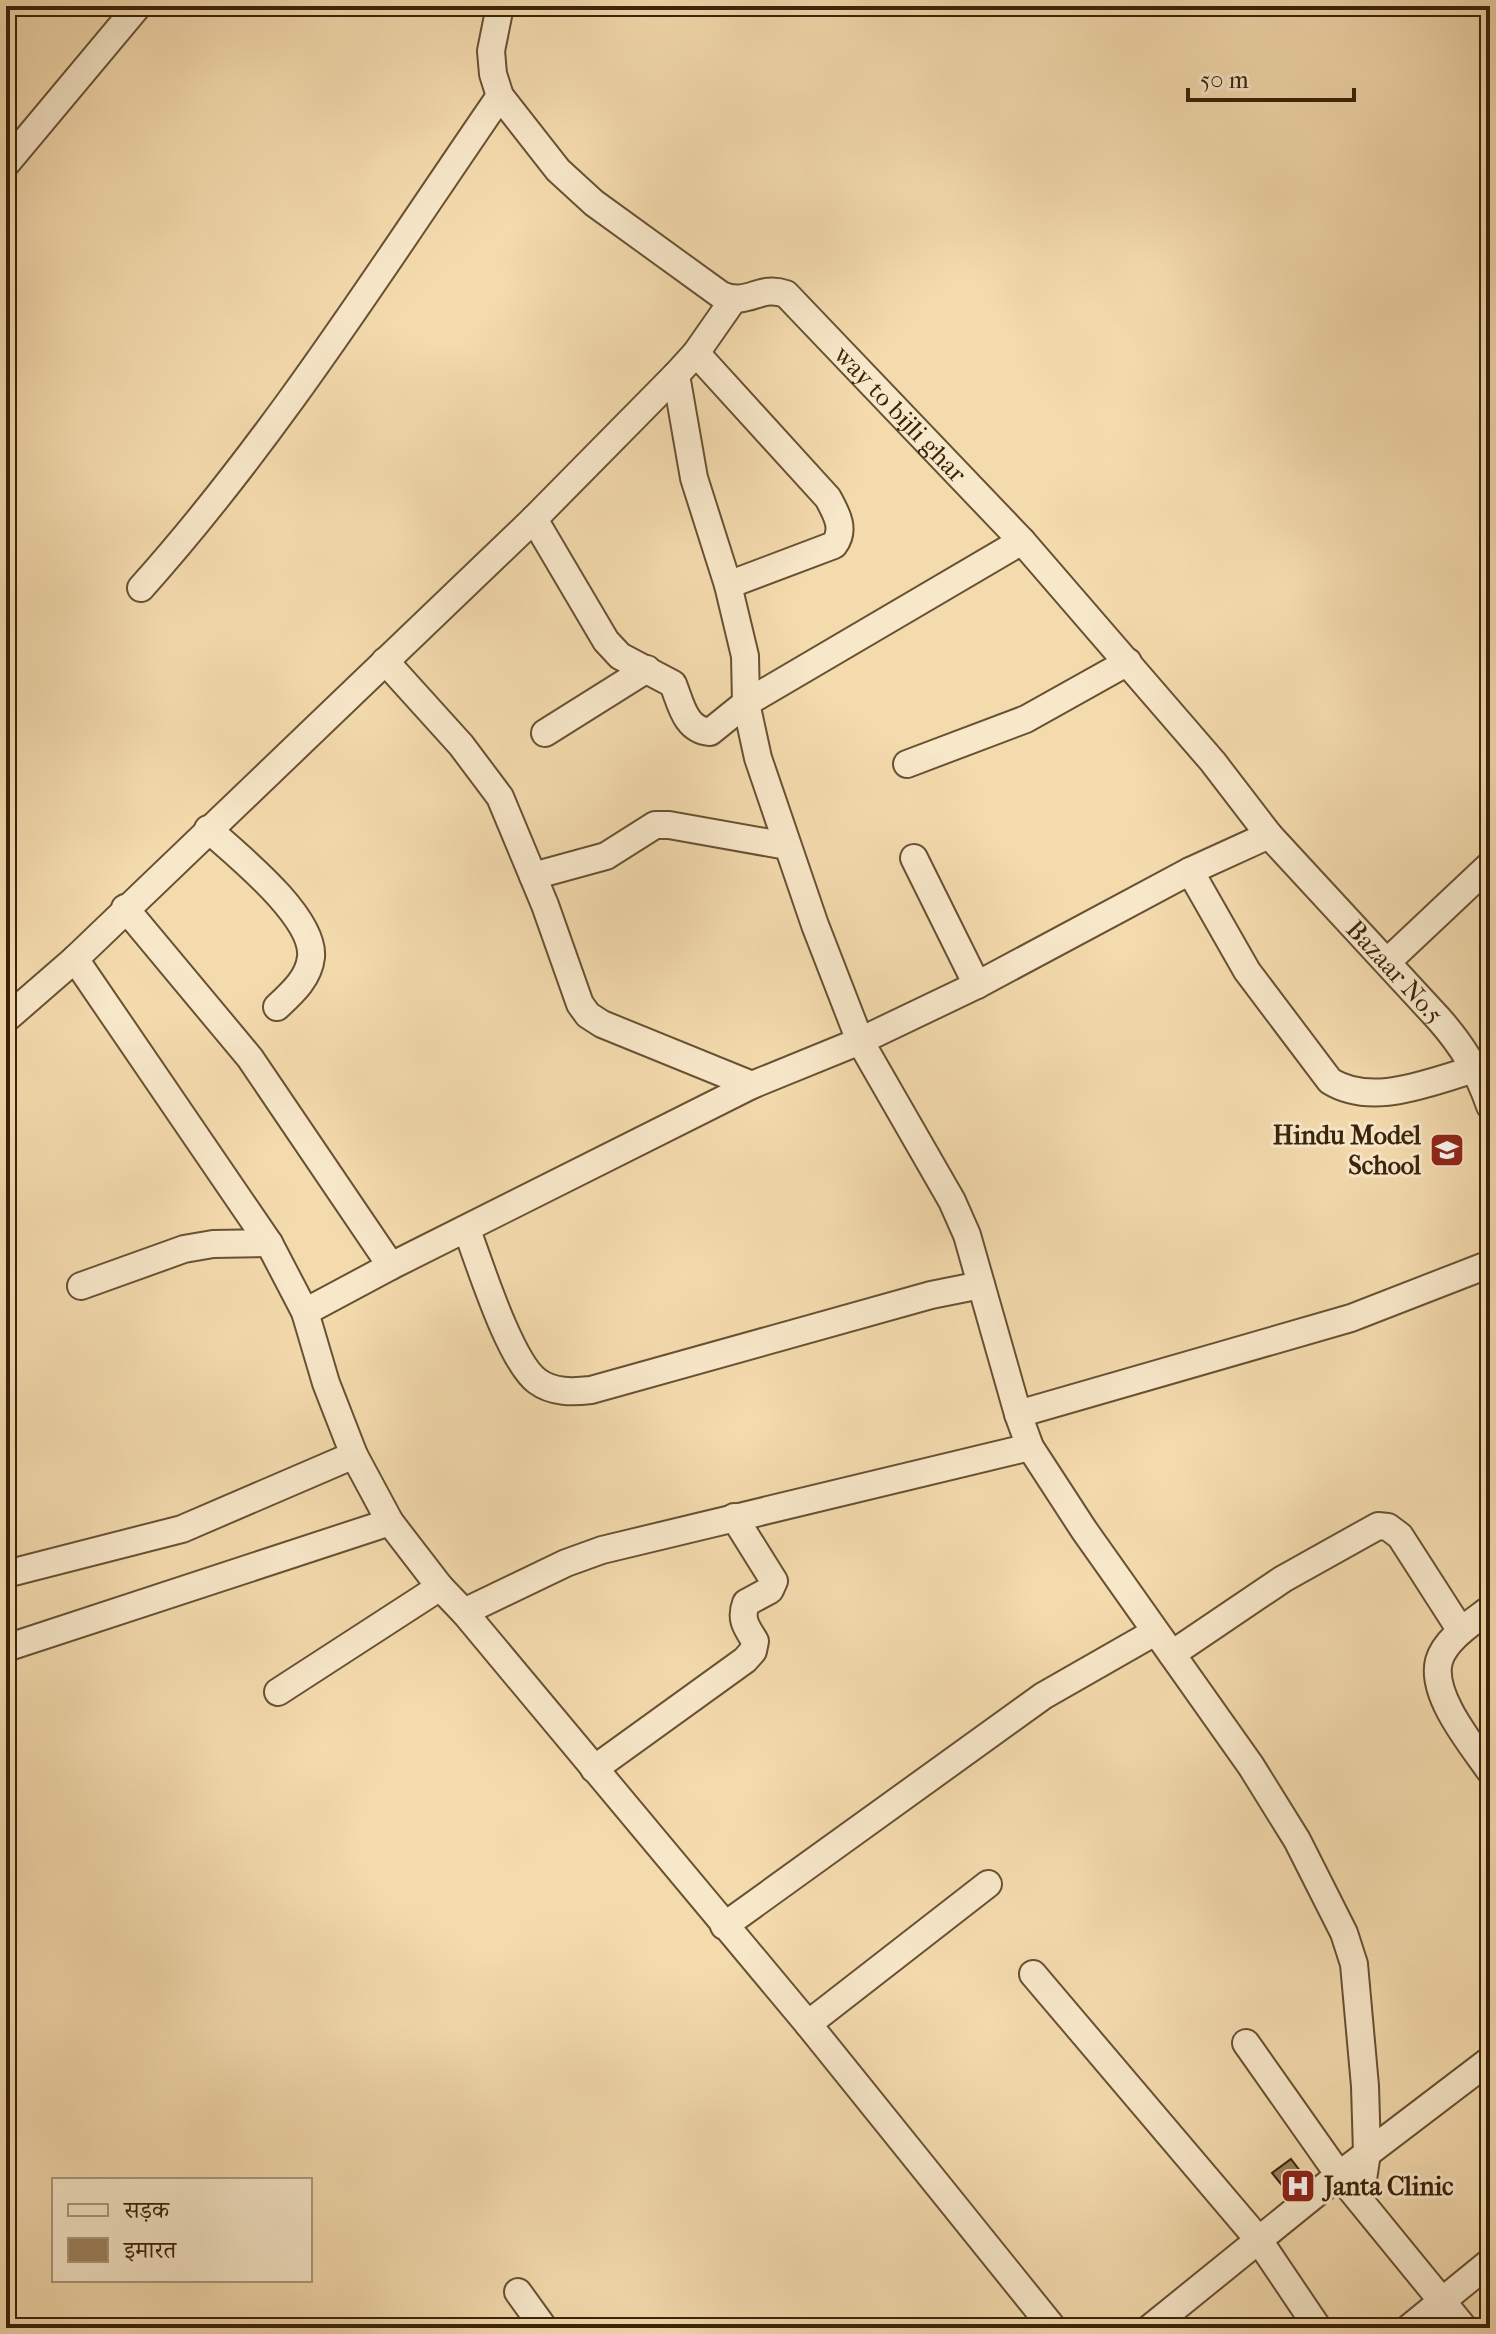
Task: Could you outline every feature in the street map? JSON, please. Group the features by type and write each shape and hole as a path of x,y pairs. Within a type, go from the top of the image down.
{"street":[{"path":"6,164 138,6"},
{"path":"6,1019 75,959 534,519 696,353 733,300 721,295 594,203 558,170 500,96 493,74 491,51 500,6"},
{"path":"141,588 187,537 299,388 500,96"},
{"name":"way to bijli ghar","path":"733,300 765,291 776,290 786,294 1022,541 1213,762 1269,835 1314,886"},
{"path":"696,353 828,498 840,526 840,537 834,545 728,585"},
{"path":"676,375 694,478 728,585 745,656 746,703 758,758 787,846 860,1041 952,1201 967,1235 1030,1447 1084,1530 1251,1766 1297,1840 1344,1933 1354,1964 1365,2086 1367,2153 1360,2199"},
{"path":"534,519 606,641 620,656 673,684 688,722 699,731 710,732 746,703 1022,541"},
{"path":"385,661 486,775 500,797 580,1004 588,1015 602,1024 752,1085"},
{"path":"907,764 1026,719 1128,662"},
{"path":"545,733 647,669"},
{"path":"533,876 606,856 655,825 787,846"},
{"path":"208,829 287,904 311,946 311,960 306,974 277,1007"},
{"path":"305,1312 752,1085 860,1041 977,985 1190,871 1269,835"},
{"path":"914,858 977,985"},
{"path":"1387,962 1490,865"},
{"path":"1190,871 1247,971 1330,1081 1344,1089 1381,1094 1476,1069"},
{"name":"Bazaar No.5","path":"1314,886 1461,1044 1476,1069 1490,1106"},
{"path":"125,908 250,1058 391,1266"},
{"path":"75,959 269,1243 305,1312 326,1383 354,1455 390,1522 440,1587 808,2024 1053,2328"},
{"path":"467,1230 515,1353 538,1382 569,1392 591,1390 931,1295 981,1285"},
{"path":"81,1286 184,1249 213,1244 269,1243"},
{"path":"1018,1414 1351,1318 1490,1264"},
{"path":"464,1612 566,1563 602,1550 1030,1447"},
{"path":"6,1574 182,1529 354,1455"},
{"path":"594,1769 745,1660 753,1651 755,1641 744,1625 742,1614 746,1603 770,1590 774,1581 734,1517"},
{"path":"8,1651 390,1522"},
{"path":"1172,1654 1283,1579 1378,1526 1388,1527 1400,1536 1461,1631"},
{"path":"278,1692 440,1587"},
{"path":"1490,1609 1461,1631 1438,1662 1439,1682 1456,1721 1490,1771"},
{"path":"724,1926 1043,1696 1155,1632"},
{"path":"808,2024 988,1884"},
{"path":"1033,1974 1256,2241 1318,2328"},
{"path":"1246,2043 1339,2175 1464,2328"},
{"path":"1150,2328 1339,2175 1490,2060"},
{"path":"1409,2328 1490,2262"},
{"path":"518,2292 544,2328"}],"building":[{"path":"1291,2159 1307,2180 1289,2194 1272,2173"}],"place":[{"name":"Hindu Model School","path":"1447,1150"},
{"name":"Janta Clinic","path":"1298,2186"}]}
